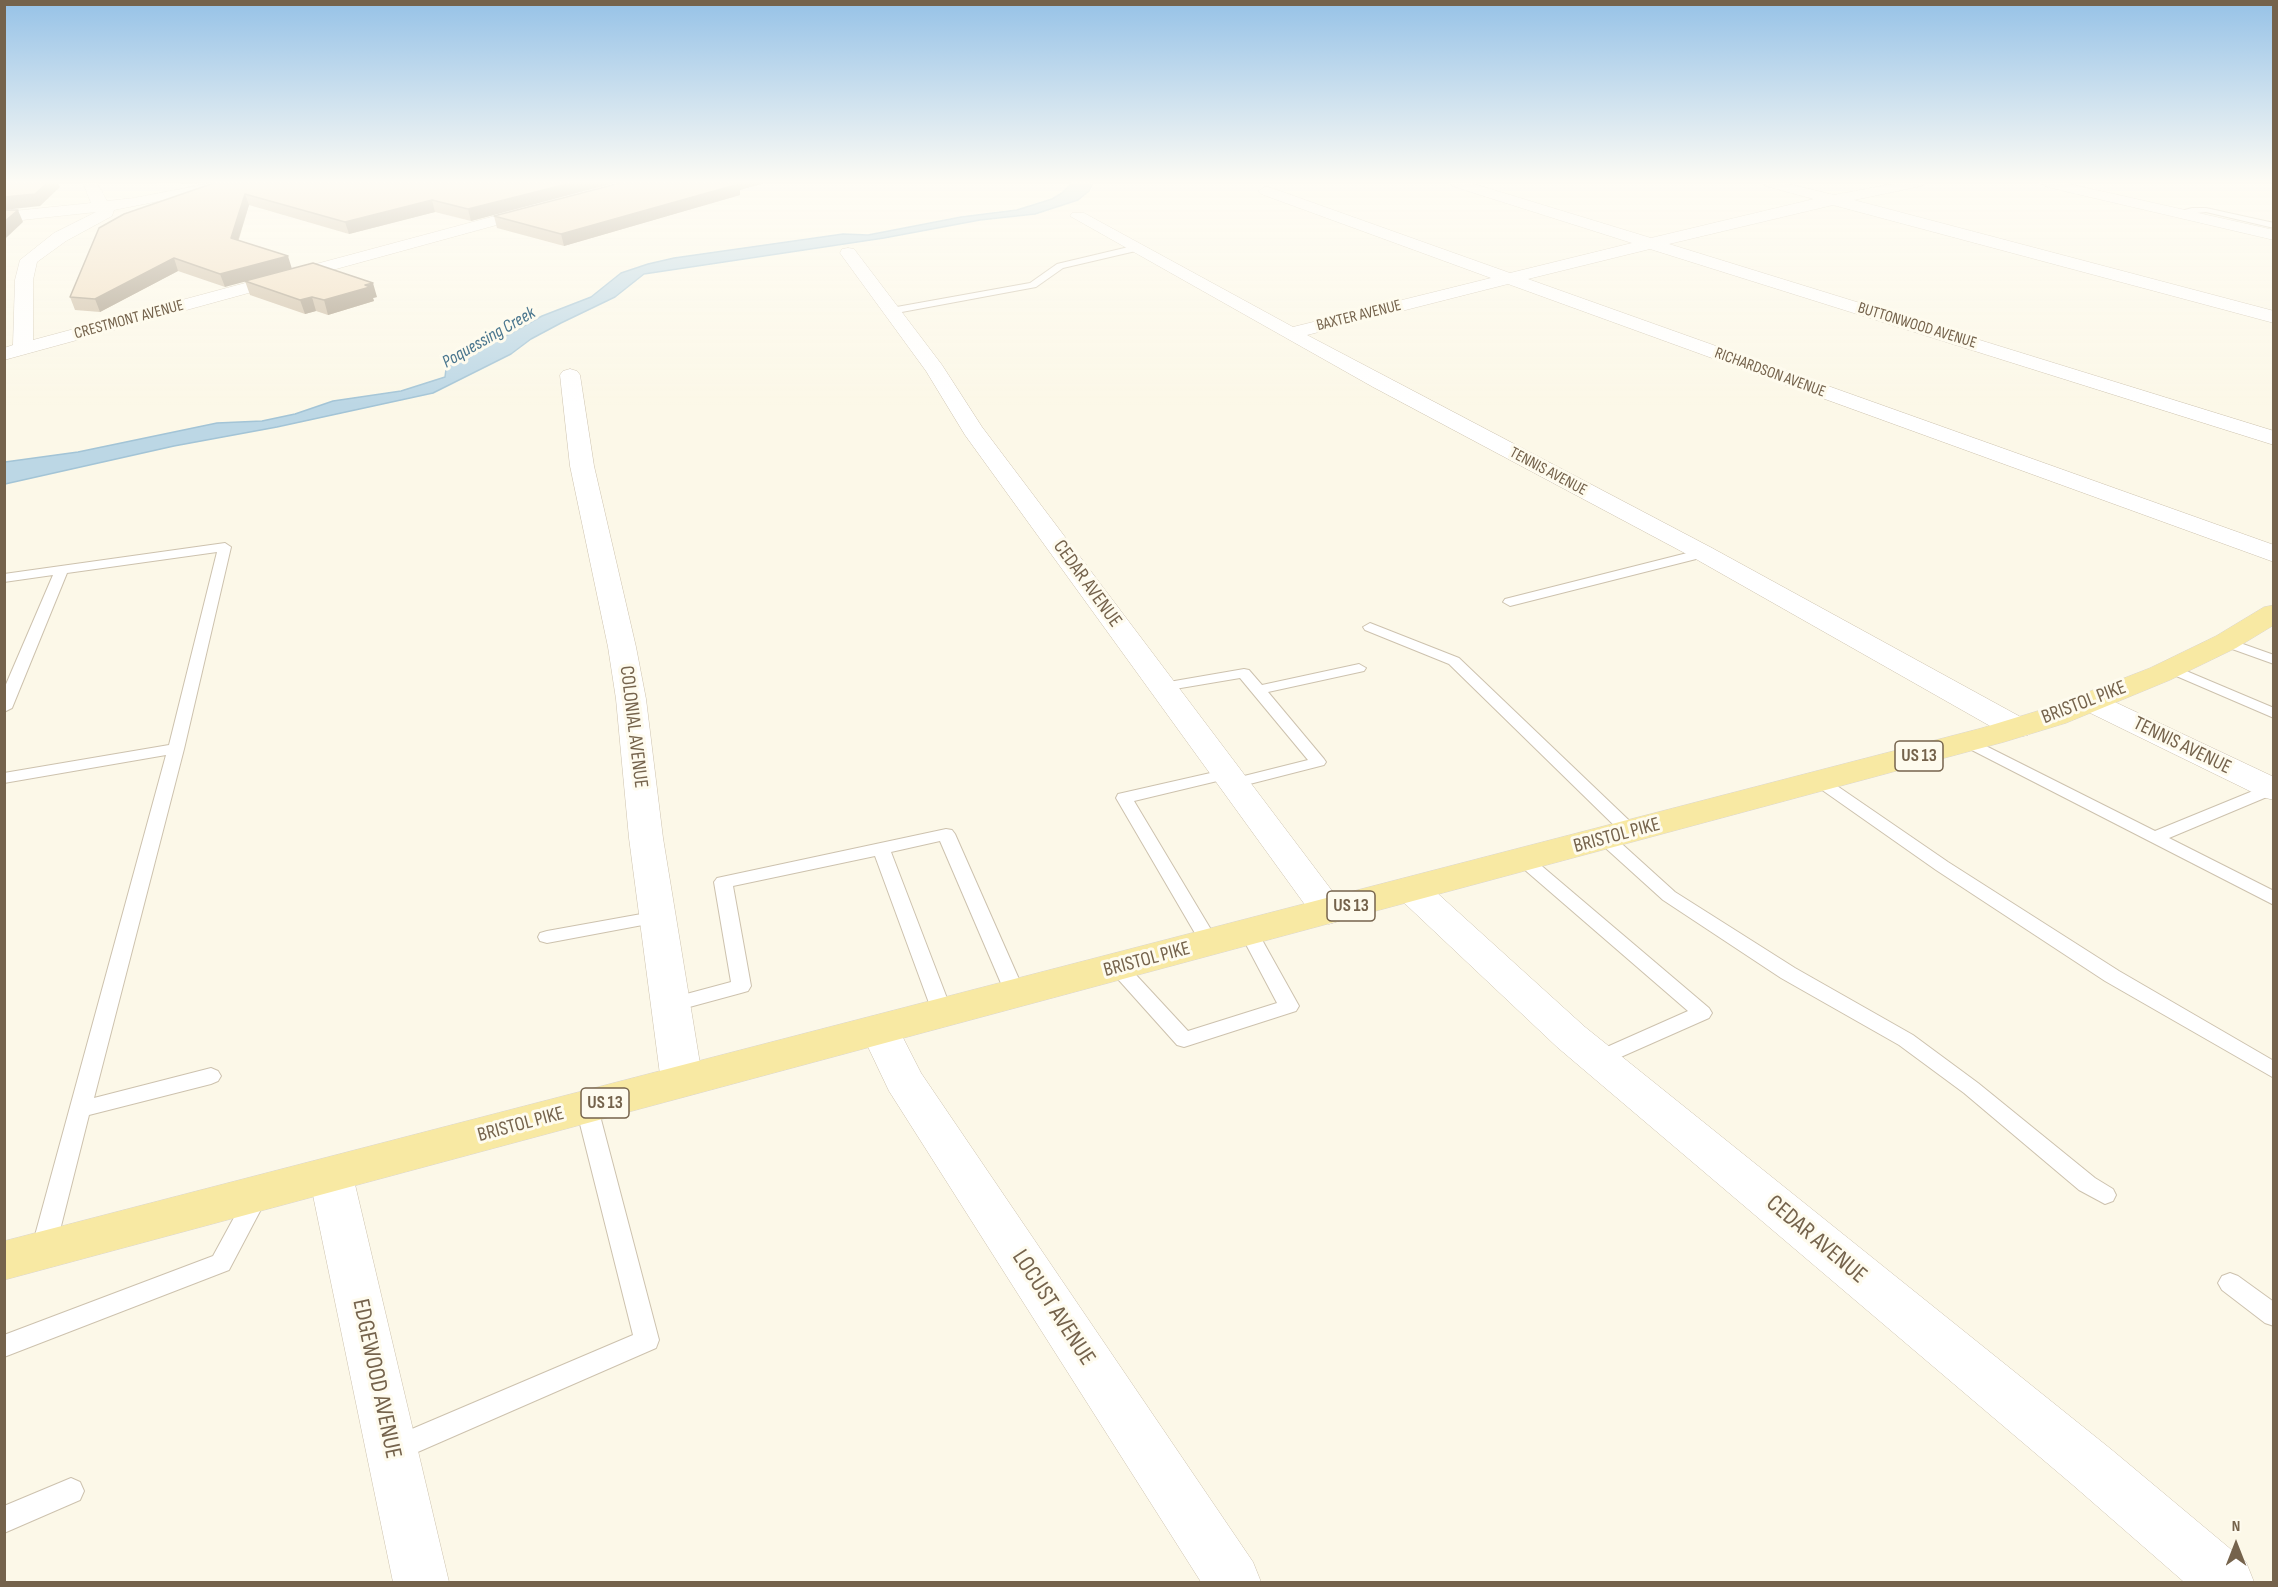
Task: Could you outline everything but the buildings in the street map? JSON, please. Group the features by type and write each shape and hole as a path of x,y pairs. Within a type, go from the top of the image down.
{"main road":[{"name":"BRISTOL PIKE","path":"24,1256 1821,782 2017,728 2091,702 2172,669 2226,642 2274,613"}],"street":[{"path":"23,349 24,280 29,260 33,257"},
{"name":"CRESTMONT AVENUE","path":"4,354 362,257"},
{"name":"CEDAR AVENUE","path":"851,257 935,369 974,430 1329,912"},
{"name":"TENNIS AVENUE","path":"1153,257 1390,389 1703,553 2017,728"},
{"name":"RICHARDSON AVENUE","path":"1446,257 2274,554"},
{"name":"BAXTER AVENUE","path":"1291,333 1598,257"},
{"name":"BUTTONWOOD AVENUE","path":"1695,257 2274,438"},
{"path":"2050,257 2274,317"},
{"name":"COLONIAL AVENUE","path":"570,375 582,466 596,523 629,688 646,838 682,1082"},
{"name":"TENNIS AVENUE","path":"2091,702 2272,790"},
{"name":"CEDAR AVENUE","path":"1412,890 1528,999 1598,1059 2093,1468 2226,1582"},
{"name":"LOCUST AVENUE","path":"880,1030 904,1080 1233,1582"},
{"name":"EDGEWOOD AVENUE","path":"330,1176 421,1582"}],"lane":[{"path":"891,311 1033,285 1060,266 1091,257"},
{"path":"4,578 225,547 176,749 79,1110 24,1256"},
{"path":"1510,602 1703,553"},
{"path":"4,708 62,570"},
{"path":"1370,627 1454,661 1619,835 1669,896 1788,973 1906,1040 1971,1088 2087,1184 2105,1195"},
{"path":"2226,642 2274,660"},
{"path":"1258,690 1359,668"},
{"path":"2172,669 2274,714"},
{"path":"1163,687 1244,673 1318,762 1124,798 1210,943"},
{"path":"1968,742 2274,899"},
{"path":"4,778 176,749"},
{"path":"1821,782 1942,866 2112,976 2274,1071"},
{"path":"2154,837 2272,790"},
{"path":"671,1005 741,986 723,882 946,834 1016,995"},
{"path":"882,849 942,1014"},
{"path":"1524,860 1702,1013 1598,1059"},
{"path":"547,937 658,916"},
{"path":"1118,968 1184,1040 1289,1006 1249,933"},
{"path":"79,1110 211,1076"},
{"path":"392,1451 647,1340 587,1108"},
{"path":"4,1346 222,1263 258,1194"},
{"path":"2230,1283 2274,1316"},
{"path":"4,1520 71,1491"}],"water":[{"path":"757,257 644,274 615,297 561,323 531,339 511,354 433,393 277,427 174,446 5,484 5,462 78,452 217,423 262,421 295,414 333,401 401,391 445,377 446,369 461,358 542,316 591,297 621,273 674,258"}],"water label":[{"name":"Poquessing Creek","path":"489,338"}]}
